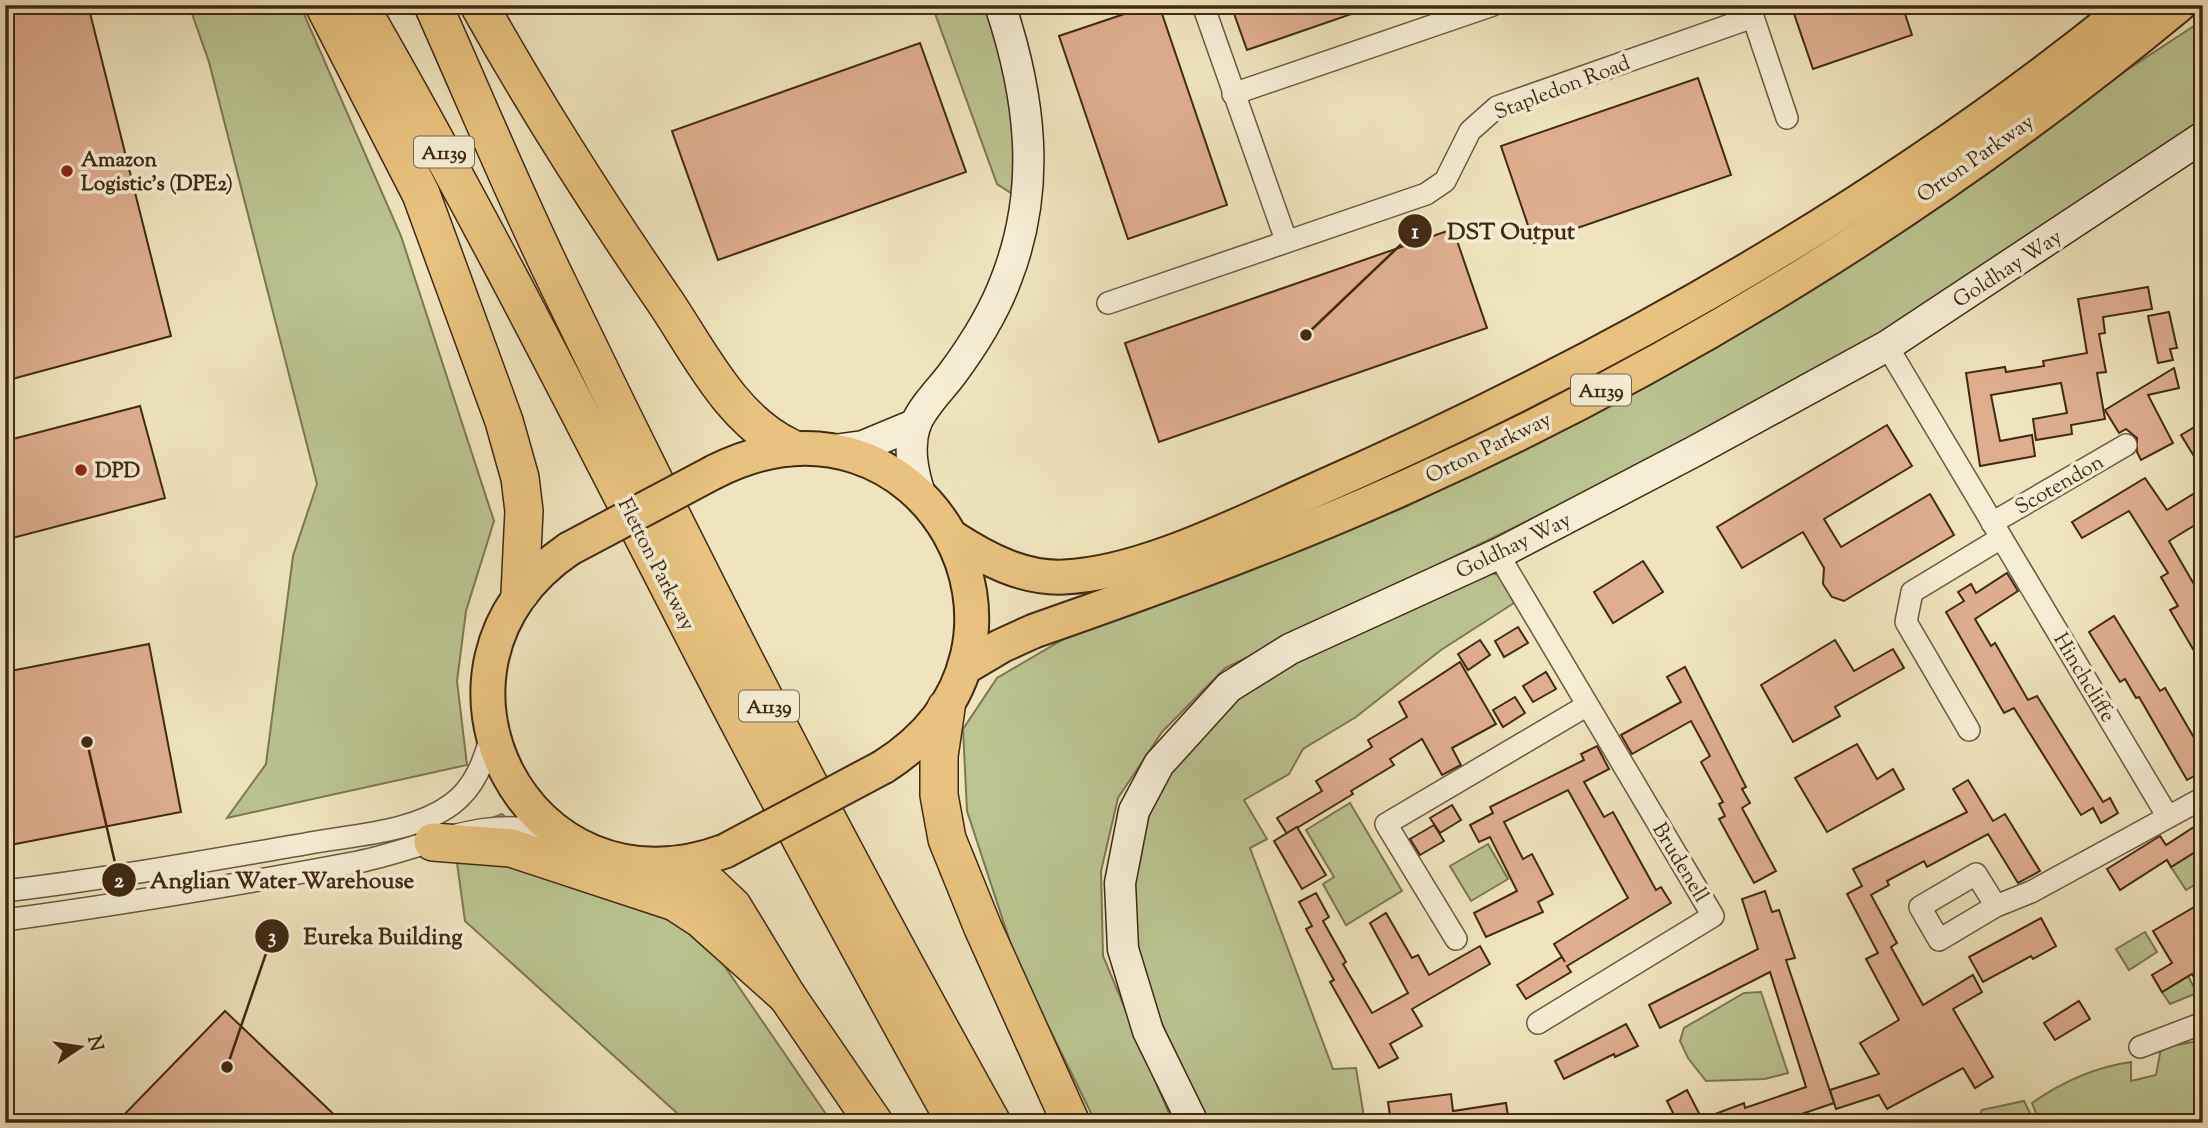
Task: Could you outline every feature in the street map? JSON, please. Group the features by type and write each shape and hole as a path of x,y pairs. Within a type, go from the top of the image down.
{"highway":[{"path":"324,5 421,194 504,421 520,478 524,512 520,593"},
{"name":"Fletton Parkway","path":"359,5 440,145 683,614 878,983 956,1123"},
{"name":"Fletton Parkway","path":"433,5 557,284 711,596 905,966 992,1123"},
{"path":"479,5 517,73 633,255 725,390 768,437 789,447"},
{"path":"946,708 939,756 939,795 947,839 983,928 1071,1123"},
{"path":"425,832 511,848 675,902 701,919 788,996"},
{"path":"673,864 710,886 733,907 788,996 874,1123"}],"main road":[{"name":"Orton Parkway","path":"952,537 984,558 1017,570 1059,577 1090,575 1169,551 1399,454 1569,371 1765,259 1864,198 1985,116 2130,5"},
{"name":"Orton Parkway","path":"964,668 1001,646 1034,631 1178,580 1360,507 1582,401 1781,288 1881,223 2003,140 2179,5"},
{"path":"789,447 834,450 880,466 920,494 952,537 970,589 971,629 964,668 946,708 919,741 883,767 725,851 673,864 618,861 567,839 525,803 509,780 491,736 487,685 492,652 503,621 520,593 542,569 569,548 750,455 789,447"}],"street":[{"path":"920,494 912,460 916,424 974,344 991,315 1020,238 1029,149 1026,100 1017,54 1000,5"},
{"path":"1203,5 1286,240"},
{"path":"1233,94 1493,5"},
{"name":"Stapledon Road","path":"1108,303 1426,194 1444,181 1470,131 1497,107 1751,11 1787,118"},
{"name":"Goldhay Way","path":"1193,1123 1148,1031 1123,948 1122,871 1134,811 1158,764 1192,725 1239,680 1290,649 1498,554 1695,452 1888,346 2203,137"},
{"name":"Hinchcliffe","path":"1888,346 2168,817"},
{"path":"834,450 872,443 916,424"},
{"name":"Scotendon","path":"1997,530 2126,445"},
{"path":"1969,730 1906,622 1912,592 1997,530"},
{"name":"Brudenell","path":"1498,554 1713,916 1538,1023"},
{"path":"1456,939 1386,824 1586,706"},
{"path":"5,920 359,861 425,832 470,786 483,764 491,736"},
{"path":"1996,906 2031,892 2203,798"},
{"path":"5,891 229,857 425,832 504,826 535,828 567,839"},
{"path":"2140,1047 2203,1023"}],"green space":[{"path":"189,5 300,5 401,236 494,521 466,611 457,681 467,765 227,818 266,764 293,556 317,484 209,62"},
{"path":"932,5 988,5 1018,128 1014,195 997,184"},
{"path":"2203,20 2203,125 1887,346 1225,668 1162,732 1118,798 1101,871 1103,956 1173,1123 1096,1123 1017,963 967,811 963,729 997,678 1074,633 1403,508 1548,438 1661,376"},
{"path":"1490,573 1501,575 1514,603 1441,650 1356,717 1303,749 1289,774 1244,800 1267,839 1250,848 1333,1069 1356,1068 1365,1123 1206,1123 1140,974 1131,932 1133,879 1138,844 1160,785 1221,710 1303,656"},
{"path":"1350,803 1402,891 1346,925 1323,884 1334,877 1306,830"},
{"path":"502,814 583,888 684,907 832,1123 688,1123 465,921 453,834"},
{"path":"1488,844 1508,879 1471,901 1450,866"},
{"path":"2203,847 2203,880 2186,890 2171,867"},
{"path":"2145,932 2157,952 2129,970 2116,949"},
{"path":"2188,976 2197,993 2170,1004 2162,992"},
{"path":"1761,992 1788,1073 1765,1079 1706,1081 1688,1058 1680,1041 1684,1028 1744,993"},
{"path":"2203,1040 2203,1123 2039,1121 2032,1103 2067,1082 2131,1062 2131,1081 2156,1075 2161,1048"},
{"path":"2024,1101 2035,1123 1967,1123 1969,1120 1977,1120 1982,1110"}],"building":[{"name":"Amazon Logistic's (DPE2)","path":"5,5 88,5 171,336 5,381"},
{"path":"1151,5 1159,5 1227,205 1128,239 1059,36"},
{"path":"1231,5 1368,5 1369,8 1247,50"},
{"path":"1791,5 1902,5 1912,35 1813,69"},
{"path":"920,43 966,172 718,260 672,131"},
{"path":"1698,78 1731,175 1534,243 1501,146"},
{"path":"1453,229 1487,328 1159,442 1125,343"},
{"path":"2148,287 2152,309 2103,317 2105,333 2099,334 2106,372 2097,373 2105,419 2071,425 2072,434 2036,440 2033,419 2067,413 2061,383 1991,395 2000,441 2032,435 2035,456 1980,466 1966,373 2005,367 2006,372 2044,366 2043,361 2087,353 2078,299"},
{"path":"2169,312 2177,348 2170,349 2173,360 2158,363 2148,316"},
{"path":"2174,368 2179,388 2148,395 2173,443 2141,460 2137,452 2137,438 2126,429 2119,433 2105,410"},
{"name":"DPD","path":"140,406 165,498 5,540 5,441"},
{"path":"2203,422 2203,471 2181,435"},
{"path":"1887,425 1912,466 1824,519 1841,547 1930,494 1954,535 1844,601 1832,597 1823,584 1824,568 1803,532 1742,568 1717,527"},
{"path":"2145,478 2167,510 2203,488 2203,520 2169,541 2199,593 2195,596 2203,608 2203,666 2170,610 2178,606 2161,577 2168,573 2129,511 2082,538 2072,522"},
{"path":"1643,561 1663,592 1613,623 1594,592"},
{"path":"2007,573 2018,591 1975,619 1991,646 1995,643 2028,700 2037,696 2103,802 2110,798 2118,813 2101,823 2093,808 2081,815 2014,708 2004,713 1946,612 1964,601 1958,592 1971,584 1976,593"},
{"path":"2114,616 2160,691 2165,688 2203,753 2203,771 2187,780 2139,697 2136,698 2125,679 2120,682 2089,632"},
{"path":"1518,627 1528,643 1504,657 1495,641"},
{"path":"1480,640 1490,655 1468,670 1458,654"},
{"path":"1835,640 1854,671 1893,649 1904,668 1835,707 1840,716 1793,742 1761,685"},
{"path":"149,644 181,812 5,846 5,672"},
{"path":"1460,662 1496,724 1452,748 1461,765 1442,775 1422,739 1390,759 1394,765 1351,791 1353,794 1287,834 1277,818 1322,791 1316,781 1372,747 1368,740 1407,717 1399,702"},
{"path":"1685,667 1746,787 1742,789 1750,803 1742,808 1776,871 1754,883 1719,819 1725,816 1719,804 1723,802 1701,762 1710,756 1691,721 1632,754 1621,735 1681,702 1667,677"},
{"path":"1546,672 1556,689 1533,702 1523,686"},
{"path":"1515,697 1525,713 1503,727 1493,710"},
{"path":"1857,744 1877,779 1893,769 1904,789 1827,832 1795,778"},
{"path":"1597,746 1609,769 1584,782 1604,817 1613,812 1656,890 1661,887 1671,903 1567,966 1571,972 1526,999 1517,985 1562,957 1554,944 1628,898 1568,790 1504,822 1523,859 1532,854 1553,894 1538,902 1543,912 1486,937 1474,913 1517,891 1490,837 1479,842 1470,825 1493,813 1490,807 1584,760 1581,754"},
{"path":"1968,780 1993,821 2005,814 2040,871 2018,883 1988,834 1927,867 1924,861 1887,881 1889,885 1871,895 1897,943 1891,947 1923,1005 1973,975 1982,992 1953,1009 1993,1077 1975,1088 1963,1068 1887,1109 1879,1095 1836,1109 1830,1090 1879,1074 1860,1043 1899,1020 1866,959 1878,953 1847,894 1862,886 1853,869 1967,812 1953,789"},
{"path":"1452,805 1461,820 1440,833 1430,818"},
{"path":"2203,821 2203,847 2171,867 2167,860 2120,890 2107,869 2160,836 2166,845"},
{"path":"1434,825 1444,841 1420,855 1410,839"},
{"path":"1297,827 1326,875 1302,889 1274,841"},
{"path":"1765,891 1772,912 1779,910 1795,958 1786,960 1834,1103 1775,1123 1678,1123 1667,1101 1687,1090 1702,1119 1744,1103 1745,1108 1806,1087 1770,972 1660,1028 1649,1005 1758,949 1742,899"},
{"path":"1316,893 1329,917 1323,921 1346,962 1343,964 1372,1013 1408,993 1370,923 1386,913 1412,958 1418,955 1429,975 1480,946 1490,964 1412,1009 1422,1026 1390,1044 1398,1058 1379,1068 1330,982 1334,980 1306,929 1312,926 1299,902"},
{"path":"2203,902 2203,993 2192,974 2162,992 2152,975 2172,963 2153,931"},
{"path":"2041,918 2056,946 1983,982 1969,957"},
{"path":"2079,1001 2090,1019 2055,1040 2044,1023"},
{"path":"225,1011 343,1123 116,1123"},
{"path":"1626,1024 1638,1046 1615,1057 1614,1054 1564,1079 1555,1061"},
{"path":"1451,1094 1453,1111 1506,1103 1509,1123 1421,1123 1421,1119 1391,1123 1388,1102"}],"place":[{"name":"Amazon Logistic's (DPE2)","path":"67,171"},
{"name":"DST Output","path":"1306,335"},
{"name":"DPD","path":"81,470"},
{"name":"Anglian Water Warehouse","path":"87,742"},
{"name":"Eureka Building","path":"227,1067"}]}
